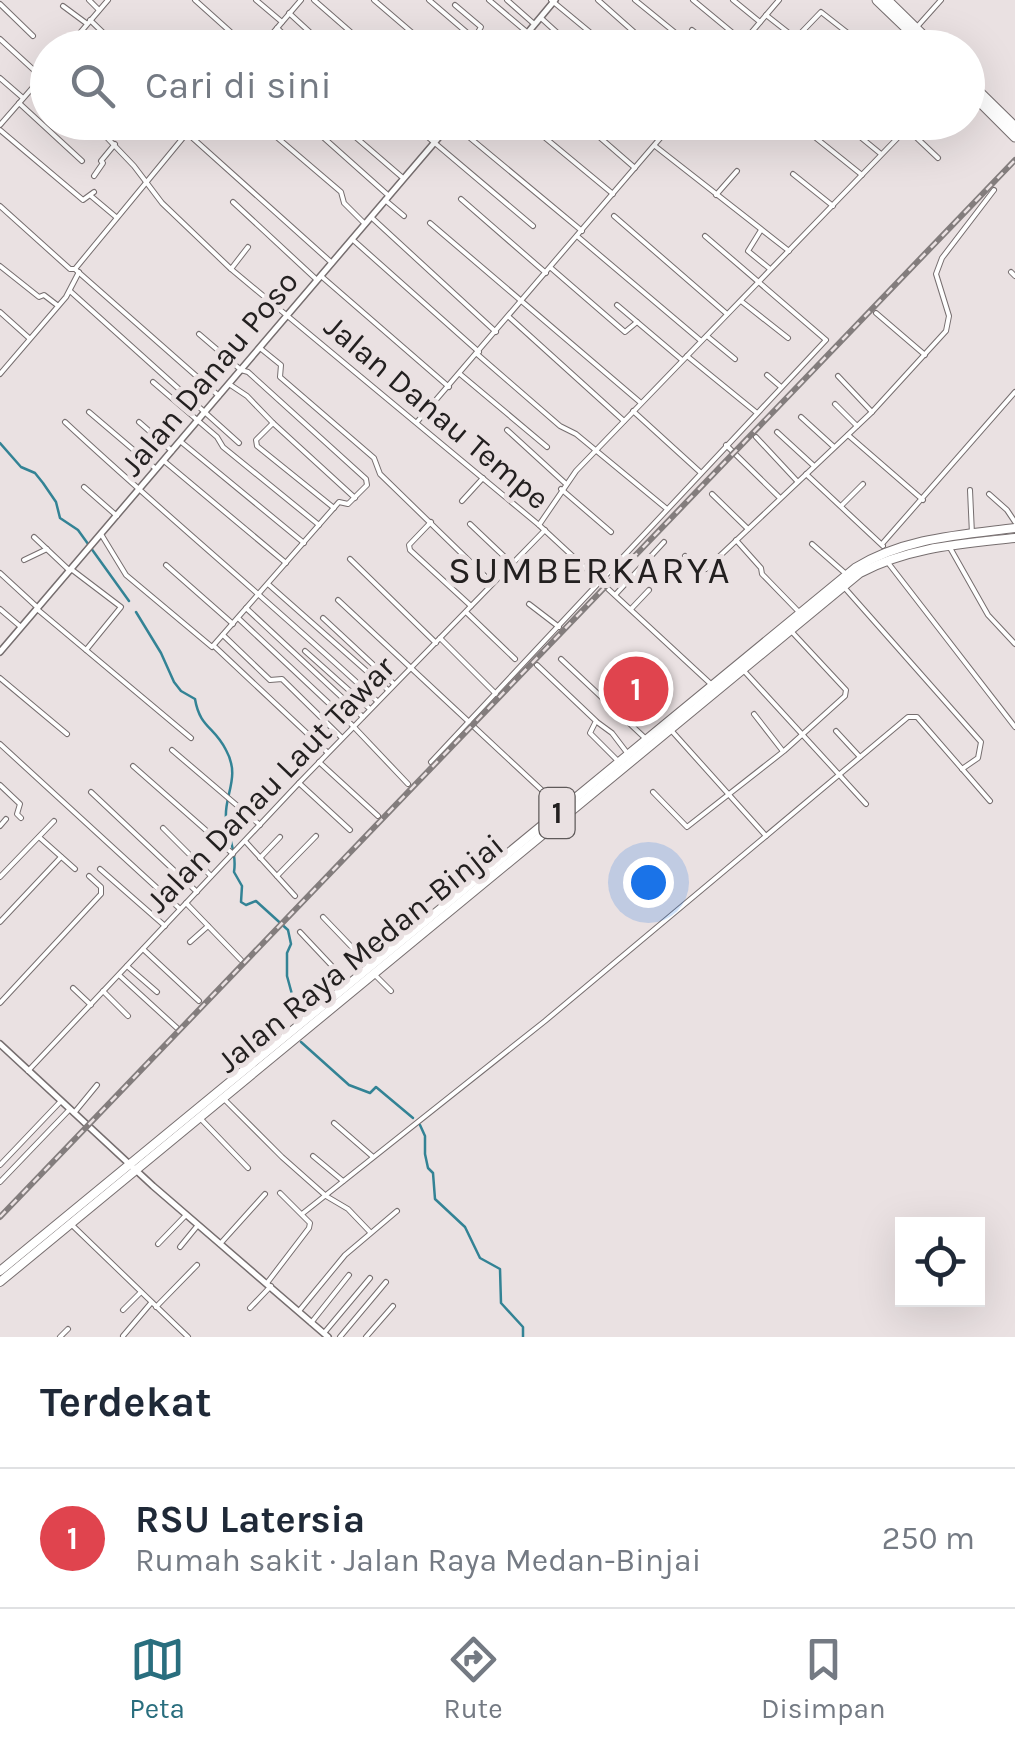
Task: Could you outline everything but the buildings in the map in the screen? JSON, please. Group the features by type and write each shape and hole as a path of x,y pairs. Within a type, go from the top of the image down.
{"highway":[{"path":"877,0 908,30"},
{"path":"887,0 916,28"},
{"path":"985,98 1015,127"},
{"path":"985,107 1015,137"}],"main road":[{"name":"Jalan Raya Medan-Binjai","path":"0,1282 349,984 670,729 799,612 847,574 884,552 928,539 1015,525"},
{"name":"Jalan Raya Medan-Binjai","path":"132,1167 199,1118 646,739 742,669 884,552 1015,538"},
{"name":"Jalan Raya Medan-Binjai","path":"0,1270 68,1221"}],"street":[{"path":"89,0 99,10"},
{"path":"82,30 108,0"},
{"path":"195,0 228,30"},
{"path":"256,0 282,22"},
{"path":"277,28 301,0"},
{"path":"314,0 348,30"},
{"path":"374,0 409,30"},
{"path":"429,0 464,30"},
{"path":"490,0 525,30"},
{"path":"506,0 535,24"},
{"path":"598,0 632,30"},
{"path":"635,0 671,30"},
{"path":"694,0 731,30"},
{"path":"733,0 760,22"},
{"path":"753,30 778,0"},
{"path":"916,28 941,0"},
{"path":"530,30 553,1 587,30"},
{"path":"0,4 30,33"},
{"path":"456,5 480,26 478,30"},
{"path":"63,6 98,30"},
{"path":"804,30 822,12 844,30"},
{"path":"290,13 308,30"},
{"path":"766,15 786,30"},
{"path":"541,18 554,30"},
{"path":"0,39 30,66"},
{"path":"0,78 30,110"},
{"path":"30,91 1,124 81,198 86,200 93,194 116,218"},
{"path":"61,140 82,161"},
{"name":"Jalan Danau Tempe","path":"111,140 145,182 231,269 545,530 714,687"},
{"path":"0,374 70,291 77,271 181,140"},
{"path":"195,140 332,263"},
{"path":"280,140 340,192 342,200 365,224"},
{"path":"326,140 404,216"},
{"path":"359,140 403,178"},
{"path":"430,140 533,226"},
{"name":"Jalan Danau Poso","path":"0,652 437,140"},
{"path":"474,140 582,230"},
{"path":"548,140 613,194"},
{"path":"603,140 635,168"},
{"path":"417,422 659,140"},
{"path":"818,140 862,175"},
{"path":"864,140 882,155"},
{"path":"539,525 561,489 594,451 896,140"},
{"path":"920,140 938,158"},
{"path":"94,176 115,144"},
{"path":"654,146 789,251"},
{"path":"716,194 737,171"},
{"path":"793,174 833,206"},
{"path":"685,556 703,571 872,412 950,327 936,274 994,190"},
{"path":"460,199 625,332 637,322"},
{"path":"233,202 449,387"},
{"path":"0,206 219,396"},
{"path":"614,216 728,314"},
{"path":"371,217 496,332"},
{"path":"430,223 641,403"},
{"path":"761,230 748,250 771,269"},
{"path":"577,236 701,341"},
{"path":"430,762 471,724 600,578 826,340 705,236"},
{"path":"352,239 560,426 573,432 666,508"},
{"path":"231,269 248,247"},
{"path":"0,266 39,297 44,295 58,306"},
{"path":"70,291 239,443"},
{"path":"740,301 788,338"},
{"path":"616,305 757,412"},
{"path":"0,312 29,338"},
{"path":"876,313 925,355"},
{"path":"509,316 624,420"},
{"path":"199,334 248,372 366,478 367,485 348,504 339,502 214,646"},
{"path":"706,336 735,359"},
{"path":"260,348 281,365 280,377 374,458 380,474 493,583"},
{"path":"460,374 548,447"},
{"path":"767,375 781,388"},
{"path":"838,376 872,412"},
{"path":"153,382 217,437 223,448 319,525"},
{"path":"229,384 355,498"},
{"path":"884,552 922,500 1015,393"},
{"path":"834,404 856,426"},
{"path":"634,411 700,473"},
{"path":"88,412 156,469"},
{"path":"801,416 834,447"},
{"path":"65,422 377,701"},
{"path":"139,422 172,451"},
{"path":"273,422 256,440 257,446 334,508"},
{"path":"507,430 566,483"},
{"path":"777,432 814,466"},
{"path":"848,435 922,500"},
{"path":"756,438 798,482"},
{"path":"180,441 304,543"},
{"path":"726,445 780,499"},
{"path":"164,461 286,564"},
{"path":"806,474 884,552 1015,727"},
{"path":"462,501 483,478"},
{"path":"840,507 862,484"},
{"path":"84,487 117,516"},
{"path":"561,489 611,532"},
{"path":"970,490 972,534"},
{"path":"712,494 748,529"},
{"path":"989,494 1015,525"},
{"path":"431,522 409,545 410,550 471,606"},
{"path":"470,524 511,564"},
{"name":"Jalan Danau Laut Tawar","path":"28,1071 298,783 545,530"},
{"path":"101,534 126,575 214,646 328,753"},
{"path":"34,536 70,570 121,607 86,650"},
{"path":"736,540 799,612"},
{"path":"616,594 664,542"},
{"path":"812,544 847,574"},
{"path":"948,546 986,612 1015,644"},
{"path":"24,560 47,549"},
{"path":"350,559 496,694"},
{"path":"166,565 233,624"},
{"path":"0,573 191,738"},
{"path":"268,584 388,690"},
{"path":"843,586 981,742 978,758 962,768"},
{"path":"631,609 649,590"},
{"path":"338,600 562,808"},
{"path":"529,604 559,628"},
{"path":"246,608 363,717"},
{"path":"0,609 22,627"},
{"path":"466,612 515,659"},
{"path":"238,618 354,726 408,784"},
{"path":"323,618 394,684"},
{"path":"653,792 687,827 784,751 847,693 790,629"},
{"path":"223,635 270,680 282,679 342,738"},
{"path":"305,651 370,708"},
{"path":"561,659 646,739"},
{"path":"537,665 612,733 628,754"},
{"path":"742,669 866,804"},
{"path":"0,678 66,734"},
{"path":"754,714 784,751"},
{"path":"302,1214 544,1021 912,715 990,801"},
{"path":"596,721 590,734 618,762"},
{"path":"670,729 766,836"},
{"path":"836,731 861,758"},
{"path":"0,744 180,910"},
{"path":"172,750 260,826"},
{"path":"319,762 378,816"},
{"path":"134,766 234,853"},
{"path":"298,783 350,830"},
{"path":"0,785 20,804 17,814 22,818"},
{"path":"91,792 197,892"},
{"path":"0,826 6,819"},
{"path":"0,877 54,821"},
{"path":"164,828 212,876"},
{"path":"278,876 316,836"},
{"path":"39,837 75,868"},
{"path":"260,858 280,838"},
{"path":"245,841 296,896"},
{"path":"0,922 60,857"},
{"path":"100,869 165,926"},
{"path":"0,1003 101,894 101,887 89,876"},
{"path":"186,904 241,960"},
{"path":"323,917 391,991"},
{"path":"190,942 208,926"},
{"path":"300,932 349,984"},
{"path":"143,949 199,1001"},
{"path":"128,966 157,992"},
{"path":"118,975 178,1028"},
{"path":"72,988 91,1005"},
{"path":"104,991 128,1016"},
{"path":"0,1044 198,1226 326,1335 370,1278"},
{"path":"0,1182 97,1085"},
{"path":"223,1098 326,1196 337,1200 370,1232"},
{"path":"0,1165 61,1101"},
{"path":"199,1118 248,1168"},
{"path":"334,1123 374,1157"},
{"path":"313,1156 342,1181"},
{"path":"220,1244 265,1194"},
{"path":"250,1308 310,1228 302,1214 280,1194"},
{"path":"299,1311 345,1255 397,1211"},
{"path":"158,1244 186,1215"},
{"path":"68,1221 188,1337"},
{"path":"180,1247 198,1226"},
{"path":"123,1336 197,1265"},
{"path":"311,1322 349,1275"},
{"path":"340,1337 386,1282"},
{"path":"123,1310 140,1293"},
{"path":"366,1337 392,1306"},
{"path":"60,1337 68,1329"}],"waterway":[{"path":"0,443 21,467 35,473 56,502 60,518 78,530 129,601"},
{"path":"136,612 174,682 195,699 200,716 230,760 232,777 226,818 234,872 242,886 241,902 246,905 256,901 288,930 291,944 287,976 292,1011 298,1021"},
{"path":"301,1042 349,1085 370,1093 376,1087 413,1118"},
{"path":"420,1125 428,1168 433,1173 435,1199 465,1227 480,1258 500,1269 501,1303 523,1327 523,1337"}],"railway":[{"path":"0,1217 1015,160"}],"place":[{"name":"RSU Latersia","path":"636,689"}],"district":[{"name":"SUMBERKARYA","path":"590,570"}]}
